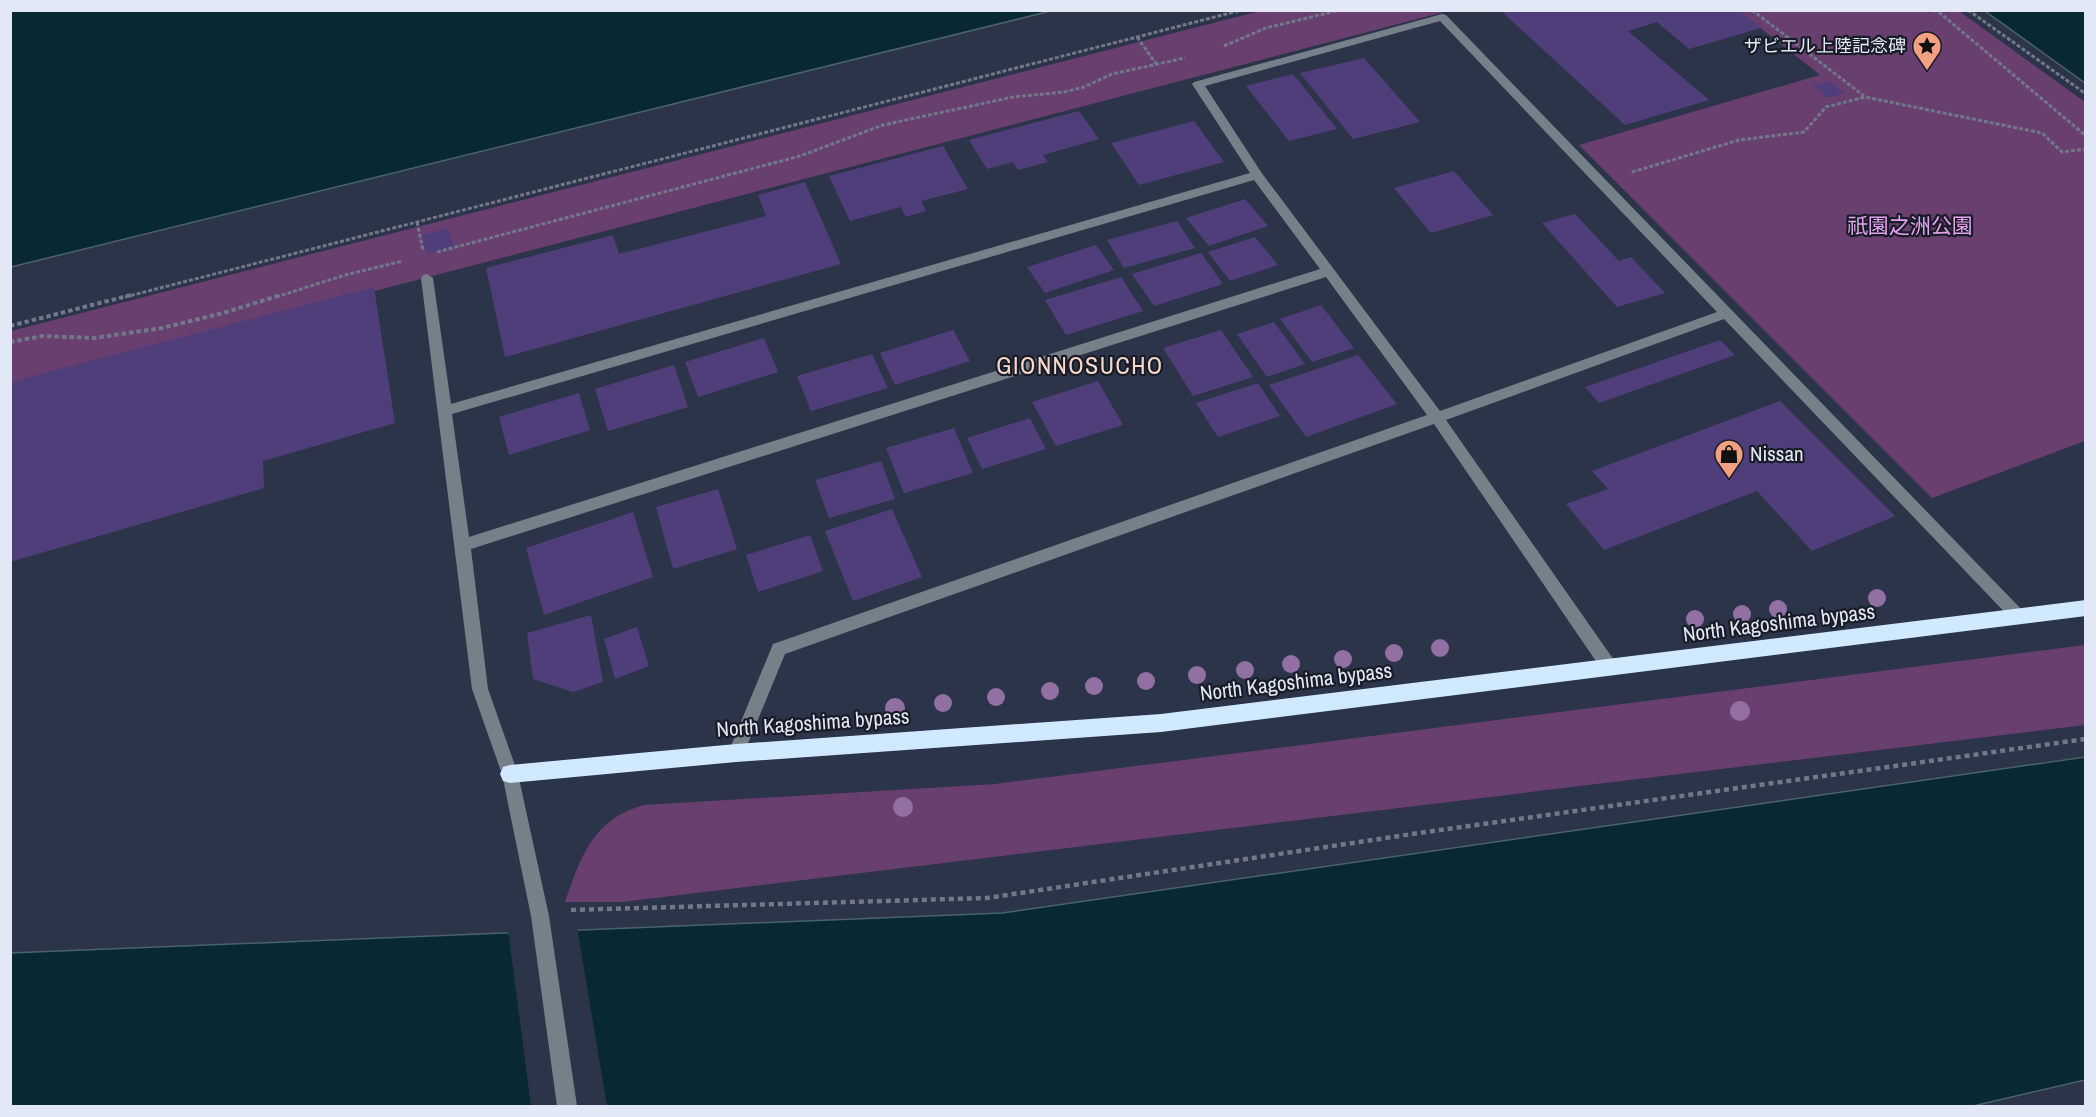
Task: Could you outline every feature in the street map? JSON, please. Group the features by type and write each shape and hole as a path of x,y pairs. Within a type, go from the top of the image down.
{"highway":[{"name":"North Kagoshima bypass","path":"510,774 736,753 1161,723 2085,608"}],"street":[{"path":"1610,668 1437,418 1257,176 1198,84 1442,16 2019,618"},
{"path":"445,411 1257,176"},
{"path":"463,545 1329,271"},
{"path":"427,278 480,689 510,774 540,916 567,1107"},
{"path":"736,753 779,649 1437,418 1727,313"}],"path":[{"path":"10,326 1242,10"},
{"path":"1222,47 1266,28 1340,10"},
{"path":"1752,10 1865,97 2042,134 2062,152 2085,149"},
{"path":"1933,10 1940,13 2085,135"},
{"path":"1968,10 2085,94"},
{"path":"1137,38 1156,65"},
{"path":"435,253 800,156 883,125 1013,97 1064,92 1084,87 1112,74 1195,56"},
{"path":"1600,182 1739,140 1804,132 1826,107 1865,97"},
{"path":"10,342 43,336 94,338 162,328 223,313 345,275 412,258"},
{"path":"569,910 987,898 1419,833 2085,739"}],"green space":[{"path":"1260,11 1448,11 11,386 11,331"},
{"name":"祇園之洲公園","path":"1739,11 1959,11 2085,102 2085,441 1932,498 1579,145 1820,75"},
{"path":"2085,645 2085,725 622,902 565,902 577,869 591,842 612,820 644,805 995,784"}],"water":[{"path":"11,10 1051,10 1051,11 11,267"},
{"path":"1985,11 2085,11 2085,83"},
{"path":"2085,757 2085,1080 1973,1106 11,1106 10,953 1002,913"}],"pier":[{"path":"577,927 607,1106 531,1106 508,930"}],"building":[{"path":"1500,10 1739,10 1761,28 1689,49 1657,22 1628,31 1709,100 1625,125"},
{"path":"1364,58 1420,122 1353,139 1300,73"},
{"path":"1293,74 1337,129 1289,141 1246,86"},
{"path":"1830,81 1844,93 1827,98 1813,85"},
{"path":"1079,111 1099,139 1043,155 1048,162 1018,170 1013,162 987,169 969,140"},
{"path":"1194,121 1224,162 1139,185 1111,143"},
{"path":"943,146 968,189 921,201 926,211 906,217 901,207 850,221 829,176"},
{"path":"1454,171 1493,215 1431,233 1394,188"},
{"path":"805,182 841,264 505,357 486,268 613,235 619,254 766,216 758,195"},
{"path":"1245,199 1268,226 1209,246 1186,218"},
{"path":"1575,214 1619,261 1631,257 1665,293 1617,307 1542,223"},
{"path":"1177,221 1195,248 1124,268 1107,240"},
{"path":"448,228 454,246 427,254 422,235"},
{"path":"1255,237 1278,265 1230,281 1208,252"},
{"path":"1096,245 1114,270 1045,293 1027,267"},
{"path":"1201,253 1223,284 1154,306 1132,274"},
{"path":"1121,277 1143,311 1066,335 1045,300"},
{"path":"374,287 395,423 263,461 264,488 10,562 10,382"},
{"path":"1321,305 1354,348 1312,362 1280,319"},
{"path":"1274,322 1305,364 1267,377 1237,334"},
{"path":"953,330 970,361 895,385 880,353"},
{"path":"1221,330 1253,377 1193,396 1163,348"},
{"path":"764,338 778,372 698,397 685,362"},
{"path":"1720,340 1735,355 1599,403 1585,387"},
{"path":"872,354 888,388 811,411 797,376"},
{"path":"1358,355 1397,404 1306,437 1269,385"},
{"path":"674,365 688,407 608,431 595,389"},
{"path":"1098,381 1123,425 1056,446 1032,402"},
{"path":"1258,383 1280,416 1218,437 1196,403"},
{"path":"579,393 590,430 509,455 499,417"},
{"name":"Nissan","path":"1780,401 1895,516 1812,551 1757,491 1604,550 1566,504 1608,489 1592,471"},
{"path":"1030,418 1046,449 982,469 967,438"},
{"path":"954,428 973,473 904,493 886,448"},
{"path":"881,461 895,499 829,518 815,480"},
{"path":"718,489 737,549 673,569 656,507"},
{"path":"892,509 922,577 853,601 825,531"},
{"path":"633,512 653,577 544,615 526,548"},
{"path":"810,535 823,571 758,592 746,555"},
{"path":"591,615 603,682 573,692 533,679 527,633"},
{"path":"637,627 649,666 615,679 604,639"}],"place":[{"name":"ザビエル上陸記念碑","path":"1927,72"},
{"name":"Nissan","path":"1729,480"}],"district":[{"name":"GIONNOSUCHO","path":"1080,366"}]}
